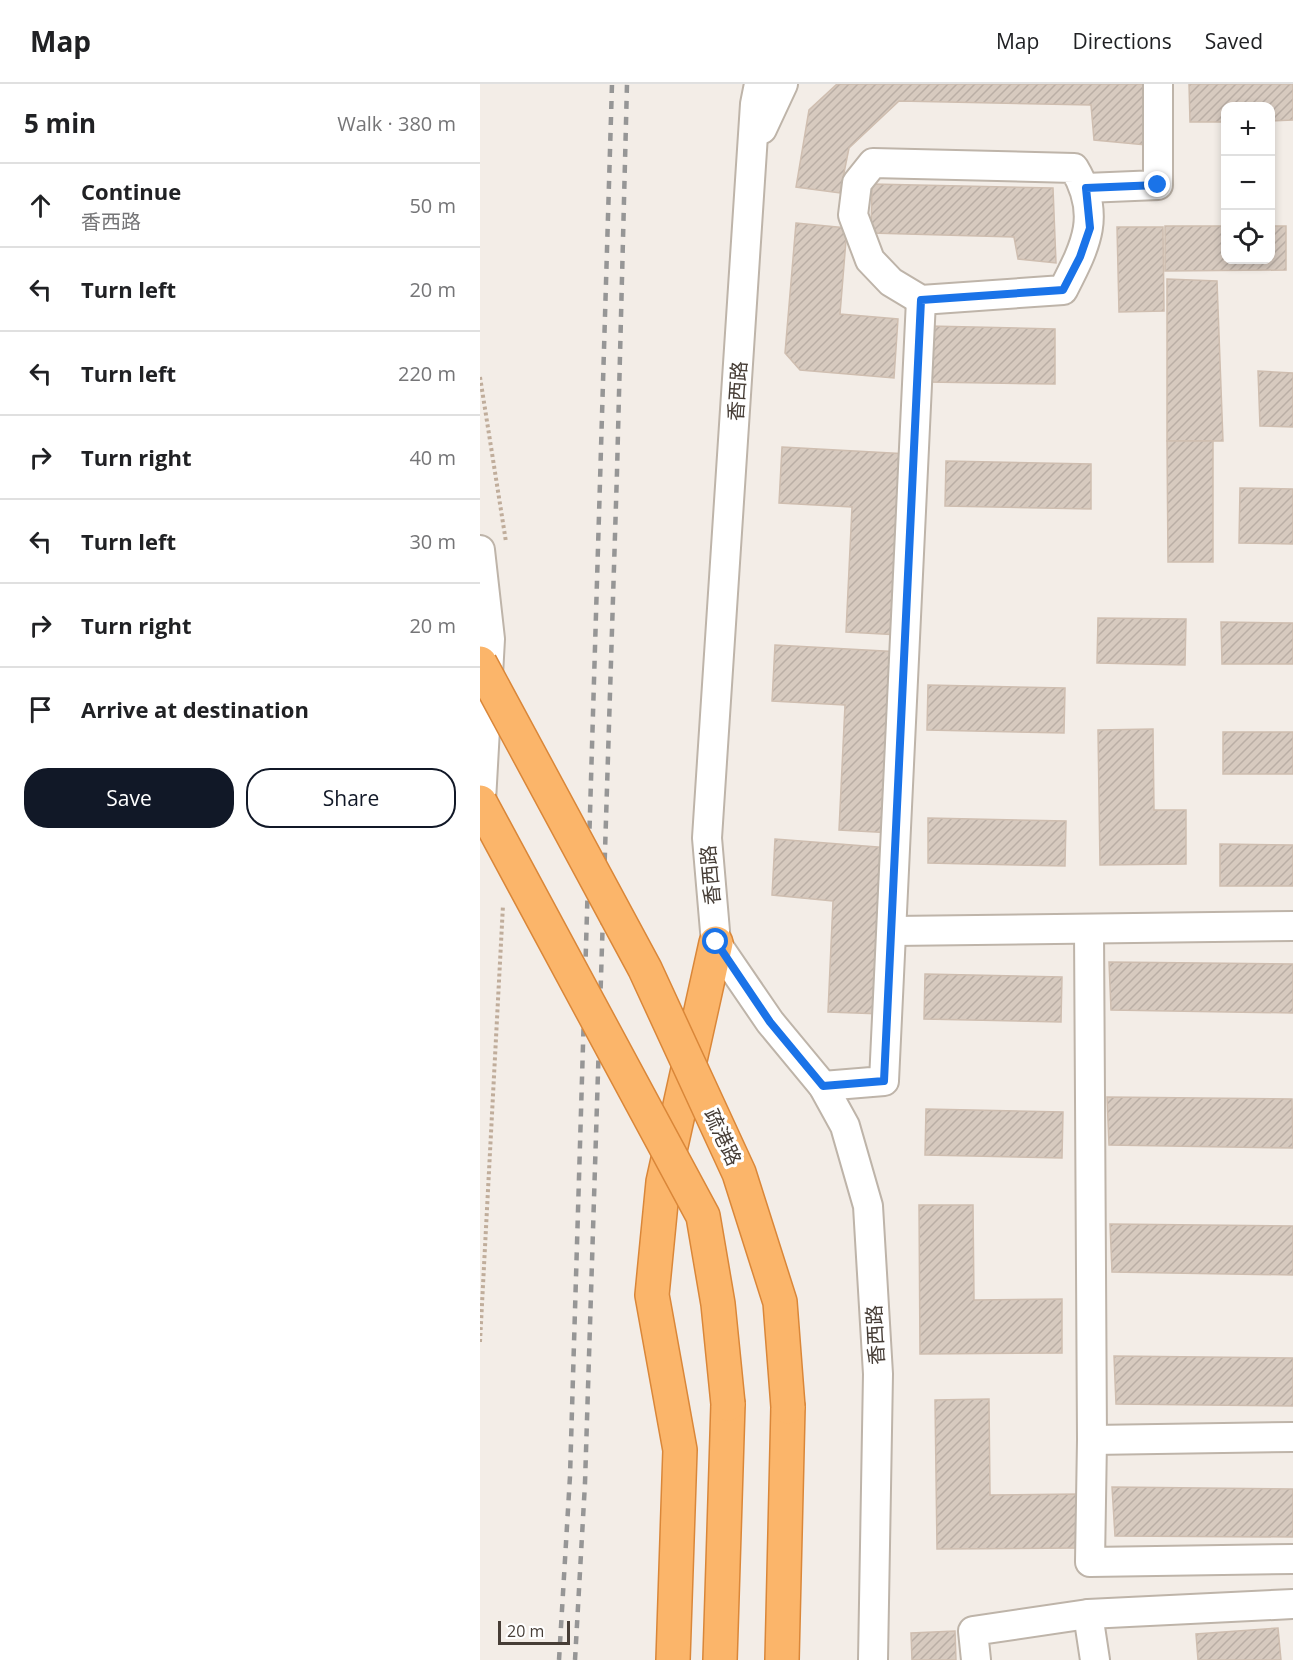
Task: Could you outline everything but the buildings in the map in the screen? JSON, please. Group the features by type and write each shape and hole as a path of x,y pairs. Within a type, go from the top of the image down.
{"highway":[{"name":"疏港路","path":"480,663 645,969 739,1173 780,1302 788,1407 782,1660"},
{"path":"480,802 703,1216 718,1304 728,1404 720,1660"},
{"path":"673,1660 680,1450 652,1295 663,1182 716,942"}],"street":[{"name":"香西路","path":"759,84 755,104 707,838 716,942 770,1022 823,1086 845,1126 868,1206 878,1374 873,1660"},
{"path":"753,151 783,84"},
{"path":"1086,188 1158,185 1158,84"},
{"path":"873,163 1074,168 1086,188 1090,228 1080,257 1063,290 921,300 891,282 870,260 853,215 856,183 873,163"},
{"path":"823,1086 884,1081 893,931 921,300"},
{"path":"480,550 490,639 480,819"},
{"path":"893,931 1293,926"},
{"path":"1089,929 1092,1440 1090,1562 1293,1559"},
{"path":"1092,1440 1293,1437"},
{"path":"976,1660 973,1631 1088,1614 1293,1604"},
{"path":"1088,1614 1095,1660"}],"railway":[{"path":"559,1660 570,1476 612,84"},
{"path":"575,1660 585,1483 627,84"}],"route":[{"path":"716,942 770,1022 823,1086 884,1081 893,931 921,300 1063,290 1080,257 1090,228 1086,188 1158,185"}]}
